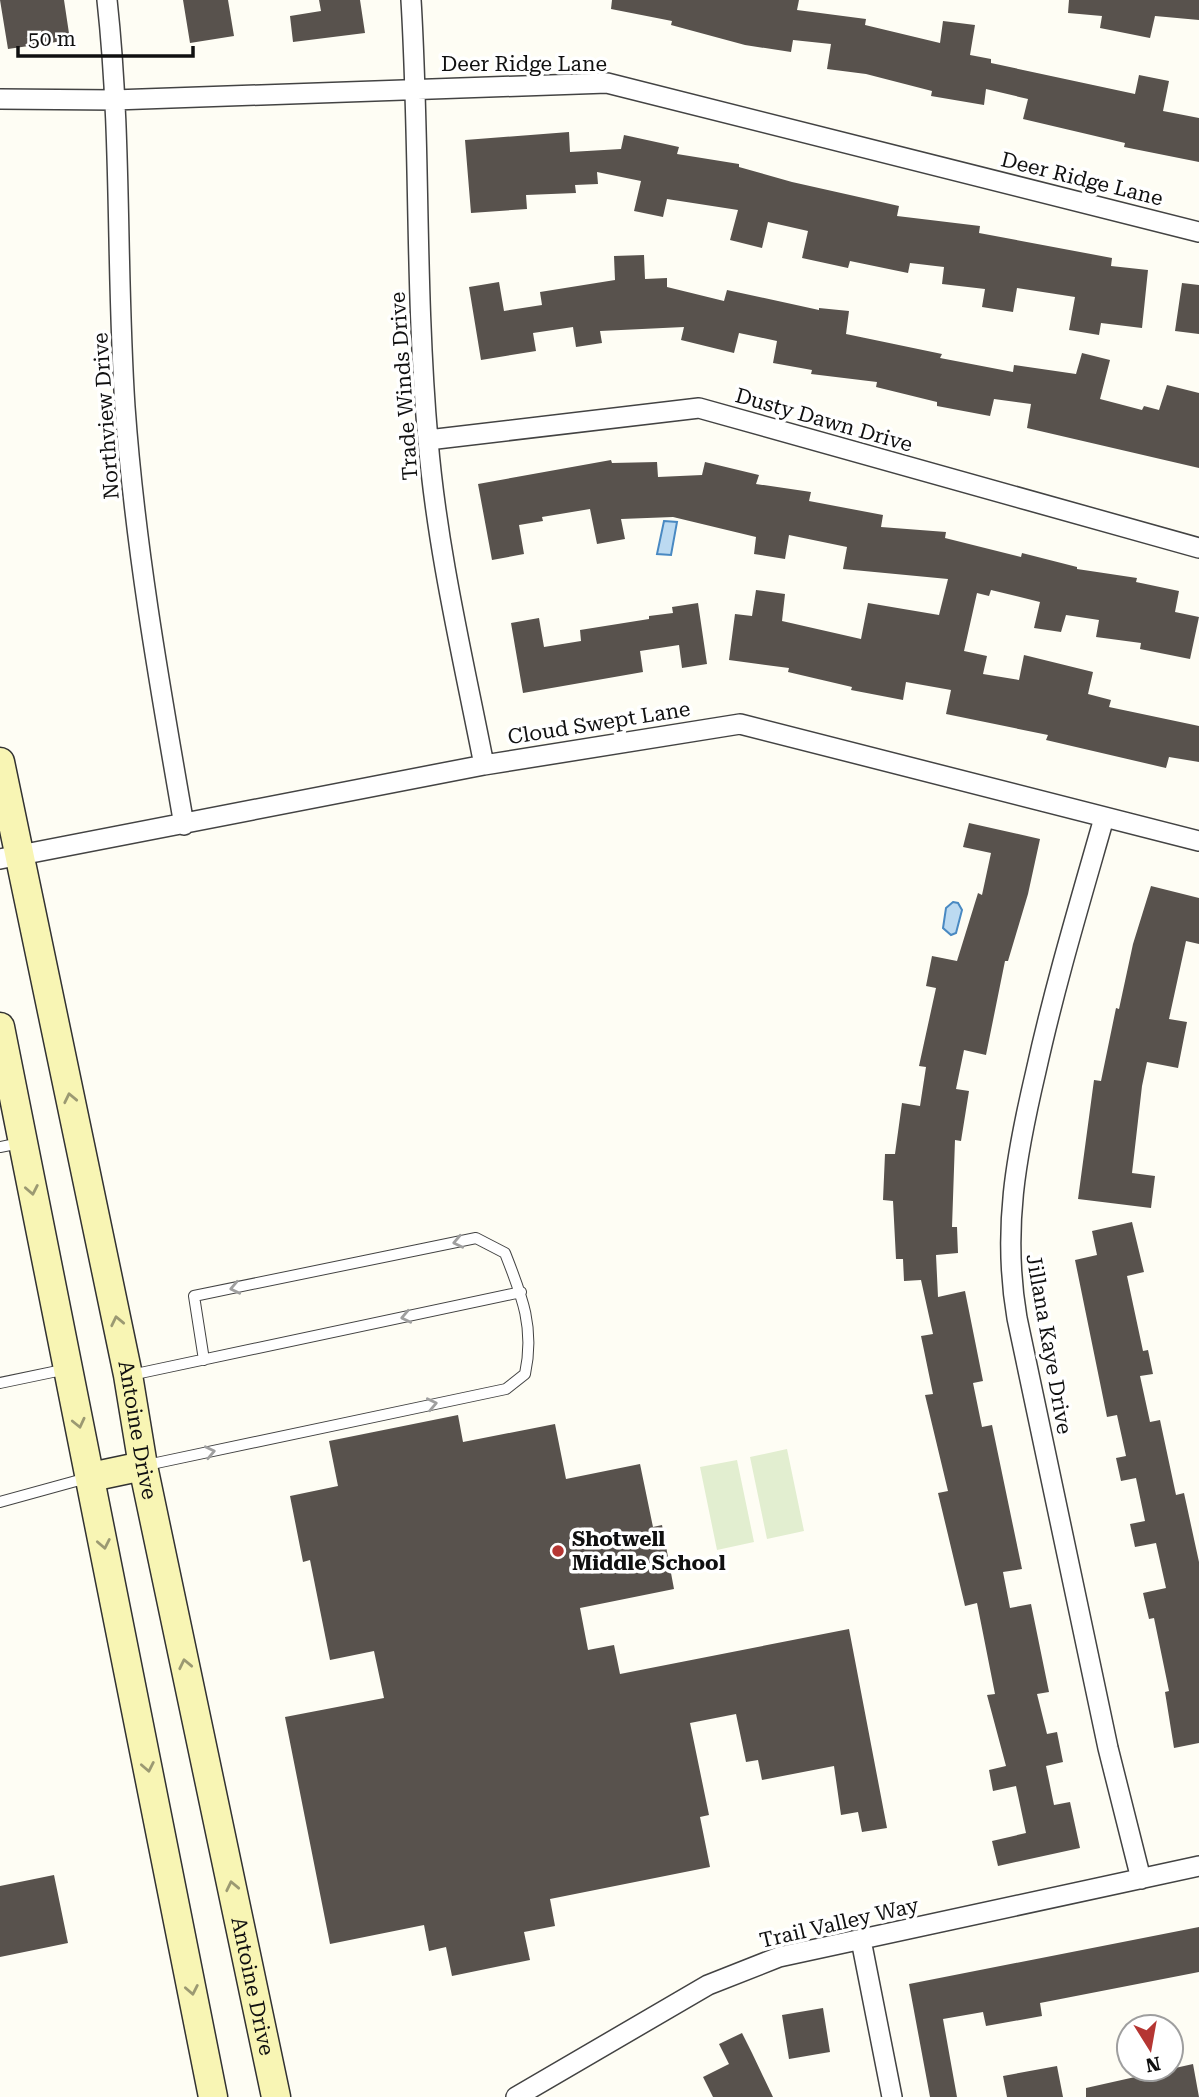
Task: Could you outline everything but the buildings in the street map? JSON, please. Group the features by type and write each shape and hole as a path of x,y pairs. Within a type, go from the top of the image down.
{"main road":[{"name":"Antoine Drive","path":"0,762 10,857 128,1375 143,1466 276,2097"},
{"path":"0,1027 11,1145 91,1477 213,2097"},
{"path":"91,1477 143,1466"}],"street":[{"name":"Northview Drive","path":"107,0 114,100 125,408 141,557 184,825"},
{"name":"Trade Winds Drive","path":"411,0 416,88 420,321 428,440 451,597 484,765"},
{"name":"Deer Ridge Lane","path":"0,99 114,100 607,83 1199,232"},
{"name":"Dusty Dawn Drive","path":"428,440 699,408 1199,548"},
{"name":"Cloud Swept Lane","path":"10,857 484,765 740,724 1199,841"},
{"name":"Jillana Kaye Drive","path":"1104,818 1050,1011 1022,1132 1011,1196 1009,1258 1017,1318 1108,1748 1141,1879"},
{"name":"Trail Valley Way","path":"516,2097 708,1985 779,1957 1199,1866"},
{"path":"861,1940 892,2097"}],"lane":[{"path":"143,1466 506,1388 525,1374 531,1345 521,1292 505,1253 475,1238 194,1296 204,1360"},
{"path":"128,1375 521,1292"},
{"path":"0,1383 67,1369"},
{"path":"0,1502 91,1477"}],"green space":[{"path":"787,1449 804,1531 767,1539 750,1457"},
{"path":"737,1460 754,1542 717,1550 700,1467"}],"water":[{"path":"664,521 677,522 671,555 657,554"},
{"path":"953,902 958,903 962,910 956,933 951,935 943,928 946,908"}],"place":[{"name":"Shotwell Middle School","path":"558,1551"}]}
